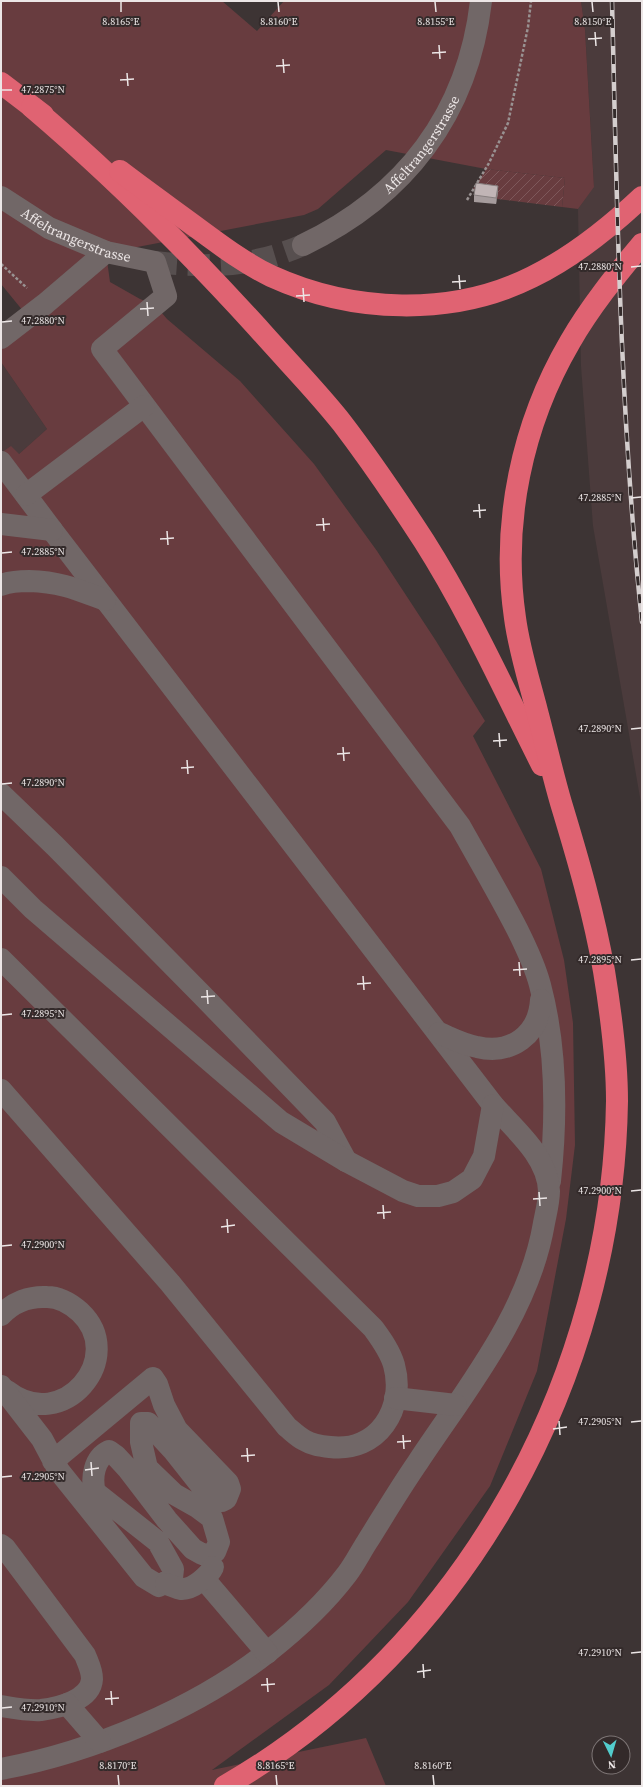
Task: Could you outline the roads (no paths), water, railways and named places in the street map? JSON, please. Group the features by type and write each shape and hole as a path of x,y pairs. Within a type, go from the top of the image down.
{"highway":[{"path":"1,83 239,258 271,276 293,285 339,299 365,304 416,305 454,301 500,290 532,278 584,246 642,197"},
{"path":"32,107 87,155 194,259 304,378 341,423 409,518 468,616 561,801"},
{"path":"225,1786 296,1739 357,1688 395,1652 442,1597 482,1540 517,1483 543,1430 578,1340 595,1279 608,1213 615,1146 617,1095 613,1033 604,971 592,909 561,801 515,621 512,598 511,548 519,474 525,448 533,422 556,367 584,319 642,244"}],"street":[{"name":"Affeltrangerstrasse","path":"303,245 341,225 381,195 404,172 431,139 443,122 463,80 476,37 481,1"},
{"name":"Affeltrangerstrasse","path":"1,198 50,228 106,252 155,262 166,296 102,349 144,406"},
{"path":"1,338 45,304 106,252"},
{"path":"1,1769 24,1765 100,1742 179,1708 222,1683 267,1653 310,1616 347,1574 502,1333 522,1294 539,1247 549,1193 554,1136 554,1077 550,1035 540,985 525,946 508,910 460,826 144,406 26,495"},
{"path":"1,462 105,600 493,1105 541,1160 547,1175 549,1193"},
{"path":"1,524 52,530"},
{"path":"1,585 22,581 50,582 68,586 105,600"},
{"path":"1,794 55,846 325,1122 346,1161"},
{"path":"1,877 33,909 281,1122 346,1161 410,1194 431,1197 453,1192 472,1179 480,1165 488,1141 493,1105"},
{"path":"1,959 373,1328 391,1357 395,1376 396,1398 391,1414 378,1432 367,1442 352,1447 339,1448 320,1446 304,1440 287,1427 170,1283 1,1090"},
{"path":"438,1033 477,1048 502,1048 516,1043 529,1033 537,1021 541,1007 540,985"},
{"path":"1,1315 16,1303 27,1298 39,1296 52,1297 63,1301 74,1307 84,1316 91,1328 95,1341 96,1354 93,1368 87,1380 78,1391 54,1403 40,1404 26,1402 14,1396 2,1387"},
{"path":"53,1461 152,1378 177,1430 228,1483 230,1489 226,1499 214,1548 202,1554 188,1545 166,1520 128,1469 90,1430"},
{"path":"2,1387 42,1439 59,1472 144,1577 159,1586 166,1584 172,1578 173,1569 158,1542 95,1492 92,1482 97,1463 102,1454 109,1451"},
{"path":"396,1398 456,1405"},
{"path":"127,1399 173,1450 207,1493 215,1499 222,1501 226,1499"},
{"path":"148,1424 141,1423 140,1433 147,1468 174,1494 197,1506 212,1518 214,1548 213,1566 210,1574 188,1588 182,1589 166,1584"},
{"path":"1,1545 5,1548 85,1655 90,1667 92,1680 84,1695 67,1704 40,1710 1,1706"},
{"path":"204,1579 267,1653"},
{"path":"67,1704 100,1742"}],"tunnel":[{"path":"155,262 194,265 248,262 266,258 303,245"}],"railway":[{"path":"612,1 624,390 642,622"}]}
